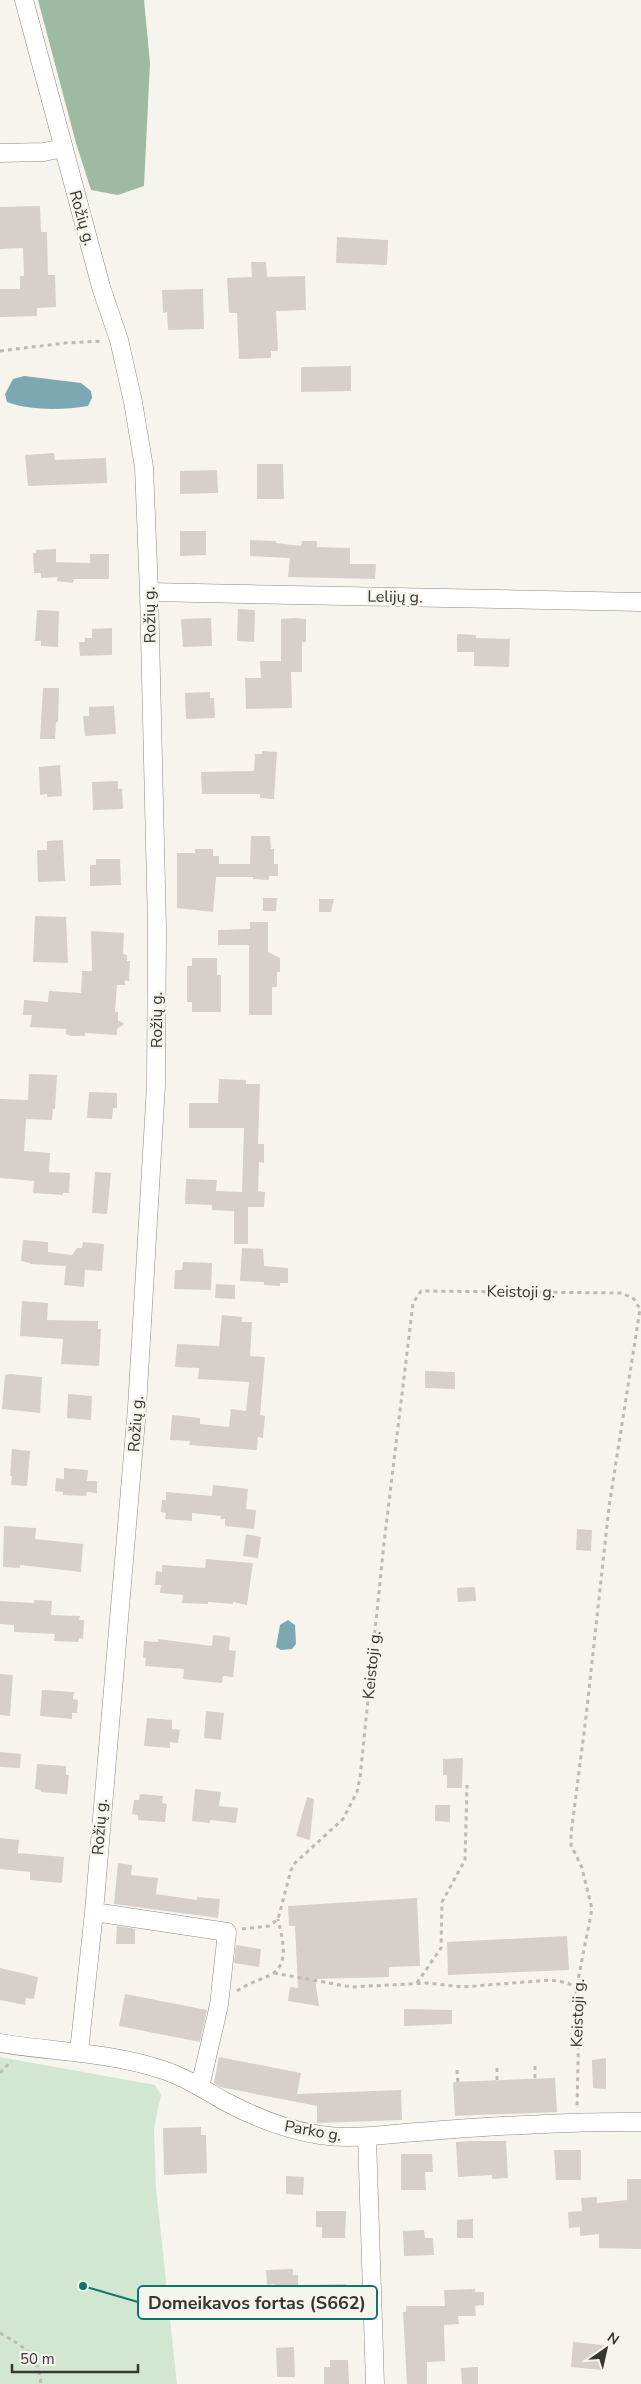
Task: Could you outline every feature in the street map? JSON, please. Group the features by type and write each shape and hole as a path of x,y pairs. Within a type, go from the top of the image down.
{"street":[{"name":"Rožių g.","path":"24,0 101,287 118,340 133,402 142,448 149,592 157,928 156,1085 138,1408 94,1912 78,2052"},
{"path":"0,153 44,152 63,148"},
{"name":"Lelijų g.","path":"149,592 641,602"},
{"path":"94,1912 227,1932 219,2005 200,2087"},
{"name":"Parko g.","path":"0,2043 106,2055 161,2069 248,2112 298,2132 341,2138 418,2132 641,2122"},
{"path":"367,2136 375,2384"}],"path":[{"path":"0,351 65,343 118,340"},
{"name":"Keistoji g.","path":"278,1919 291,1870 300,1857 324,1838 343,1819 357,1792 412,1302 420,1291 622,1293 634,1299 640,1310 609,1507 586,1717 573,1804 571,1845 582,1868 592,1909 576,1990 579,2019 577,2124"},
{"path":"417,1983 441,1948 442,1902 466,1860 467,1785"},
{"path":"219,2005 240,1989 274,1973 283,1959 283,1936 278,1919 268,1926 227,1932"},
{"path":"274,1973 351,1987 417,1983 462,1987 550,1980 568,1982 576,1990"},
{"path":"535,2066 536,2081"},
{"path":"497,2068 497,2082"},
{"path":"457,2070 458,2084"},
{"path":"0,2333 31,2353 40,2372 41,2384"}],"green space":[{"path":"38,0 144,0 150,63 144,186 118,195 91,190 76,143"},
{"path":"0,2057 155,2085 161,2095 154,2128 156,2188 177,2384 0,2384"}],"water":[{"path":"24,376 81,383 91,391 92,398 88,406 58,409 26,407 7,402 5,394 13,379"},
{"path":"288,1620 295,1625 296,1644 292,1649 281,1650 276,1647 280,1625"}],"building":[{"path":"40,206 41,232 47,232 48,275 55,275 56,307 37,308 37,316 0,317 0,289 20,289 20,276 24,276 23,248 0,249 0,207"},
{"path":"337,237 388,240 387,265 336,263"},
{"path":"251,262 266,262 267,277 305,276 306,310 276,311 278,351 271,351 271,358 239,359 237,313 229,313 227,278 252,277"},
{"path":"203,289 204,329 168,330 167,312 163,313 162,290"},
{"path":"351,366 351,391 301,392 301,367"},
{"path":"54,453 55,460 106,458 107,483 28,486 25,455"},
{"path":"257,464 283,464 284,499 257,499"},
{"path":"217,470 218,493 180,494 180,471"},
{"path":"180,531 206,531 206,555 180,556"},
{"path":"250,540 276,541 276,543 301,546 302,541 317,541 317,547 350,548 350,564 376,564 375,579 288,577 290,558 250,556"},
{"path":"56,549 56,562 90,563 90,554 109,554 109,579 74,579 73,583 57,581 58,577 41,578 41,573 34,573 33,553 36,553 36,550"},
{"path":"238,609 255,610 254,642 237,641"},
{"path":"37,610 59,611 58,647 41,646 41,641 35,641"},
{"path":"211,618 212,646 183,647 181,619"},
{"path":"281,619 306,619 306,642 302,642 302,672 291,672 292,708 246,709 245,678 261,678 260,661 281,661"},
{"path":"112,628 112,655 80,656 79,642 85,642 85,638 92,638 92,629"},
{"path":"457,634 476,635 476,638 510,639 509,667 474,666 474,652 457,652"},
{"path":"43,688 59,688 58,722 56,722 55,739 40,739"},
{"path":"210,692 210,698 214,698 215,718 186,719 185,693"},
{"path":"114,706 116,734 85,736 83,716 89,716 89,707"},
{"path":"262,751 277,752 274,799 260,798 260,794 202,794 201,772 254,771 255,754 262,754"},
{"path":"60,765 62,796 47,797 47,794 40,795 39,767"},
{"path":"118,781 118,789 122,789 123,809 93,810 92,782"},
{"path":"251,836 270,836 271,849 274,849 274,864 278,864 278,876 269,876 269,880 253,879 253,877 216,877 213,912 177,908 177,853 195,853 195,849 213,849 213,856 219,856 219,864 250,864"},
{"path":"63,840 65,881 38,882 37,850 47,850 47,841"},
{"path":"96,859 120,859 121,885 90,886 90,865 96,865"},
{"path":"263,898 277,898 276,911 263,911"},
{"path":"319,899 334,899 331,912 319,912"},
{"path":"35,916 66,917 68,963 33,962"},
{"path":"250,922 268,922 268,952 280,958 280,972 277,972 277,987 272,987 272,1015 249,1015 249,945 218,945 218,930 250,929"},
{"path":"91,931 124,933 123,954 127,955 127,961 130,961 129,981 125,980 125,985 117,985 115,1012 118,1012 118,1020 124,1024 117,1029 117,1035 85,1033 85,1036 71,1036 66,1034 66,1029 30,1027 32,1015 23,1015 24,1000 48,1002 49,991 81,993 82,971 92,971"},
{"path":"192,958 217,958 217,975 221,975 221,1012 192,1012 192,1002 187,1002 187,966 192,966"},
{"path":"29,1074 57,1075 55,1109 53,1109 52,1120 26,1119 24,1151 50,1153 49,1172 70,1173 69,1193 63,1193 63,1195 33,1193 34,1181 0,1178 0,1099 28,1100"},
{"path":"219,1079 246,1080 246,1084 260,1084 258,1144 264,1144 264,1163 259,1162 258,1191 265,1192 264,1207 248,1207 248,1244 234,1244 234,1211 212,1210 212,1205 185,1204 186,1179 217,1180 216,1191 242,1192 244,1128 189,1128 189,1103 218,1103"},
{"path":"89,1092 117,1093 117,1108 113,1108 112,1119 87,1118"},
{"path":"95,1172 111,1173 107,1214 92,1213"},
{"path":"23,1240 48,1242 48,1252 72,1255 77,1248 82,1248 83,1242 104,1244 102,1271 85,1270 84,1287 64,1285 66,1266 30,1264 21,1261"},
{"path":"242,1248 263,1249 264,1266 288,1268 288,1283 280,1283 280,1286 264,1285 264,1282 240,1281"},
{"path":"183,1262 212,1263 211,1290 174,1289 175,1270 182,1270"},
{"path":"216,1284 235,1285 235,1299 215,1298"},
{"path":"22,1301 48,1303 47,1320 98,1321 98,1329 101,1329 99,1366 61,1364 63,1339 20,1336"},
{"path":"222,1315 242,1317 242,1322 252,1322 250,1356 265,1357 260,1415 265,1416 263,1438 258,1437 257,1450 189,1445 190,1441 170,1440 172,1415 200,1418 200,1424 229,1427 231,1409 246,1411 249,1382 198,1379 199,1368 175,1367 177,1344 219,1346"},
{"path":"425,1371 455,1372 455,1389 425,1388"},
{"path":"5,1375 42,1377 40,1413 2,1409"},
{"path":"68,1394 92,1396 91,1420 67,1418"},
{"path":"12,1449 30,1451 27,1486 11,1485"},
{"path":"64,1468 88,1470 87,1481 97,1481 97,1493 87,1492 86,1496 63,1495 63,1492 55,1491 56,1478 64,1479"},
{"path":"213,1485 248,1489 246,1509 256,1510 254,1529 225,1526 225,1519 220,1519 221,1516 192,1513 192,1521 165,1519 166,1513 161,1512 162,1500 166,1500 166,1492 212,1496"},
{"path":"4,1526 36,1528 35,1539 83,1544 81,1572 20,1565 20,1568 3,1567"},
{"path":"577,1529 592,1530 591,1551 576,1550"},
{"path":"246,1534 261,1537 258,1558 243,1556"},
{"path":"206,1559 253,1563 247,1605 233,1602 233,1604 208,1602 208,1604 182,1603 183,1595 160,1593 161,1585 155,1585 156,1571 162,1572 162,1565 205,1568"},
{"path":"475,1587 476,1601 458,1602 457,1588"},
{"path":"34,1600 52,1601 51,1615 80,1616 79,1620 84,1620 83,1639 79,1638 78,1642 54,1641 55,1634 14,1632 14,1625 0,1624 0,1601 34,1603"},
{"path":"213,1635 230,1637 229,1650 236,1651 233,1677 223,1676 222,1683 183,1679 184,1669 145,1666 146,1658 143,1658 144,1641 158,1642 158,1639 212,1646"},
{"path":"0,1674 13,1675 10,1716 0,1715"},
{"path":"42,1690 74,1692 73,1699 78,1700 77,1713 72,1713 72,1719 40,1716"},
{"path":"206,1711 224,1713 221,1740 204,1738"},
{"path":"147,1718 172,1720 172,1729 180,1730 178,1743 170,1742 170,1748 144,1746"},
{"path":"0,1752 21,1754 20,1768 0,1767"},
{"path":"463,1758 462,1788 447,1788 447,1775 443,1775 443,1759"},
{"path":"37,1764 66,1766 66,1775 69,1775 67,1794 41,1792 41,1790 35,1789"},
{"path":"195,1789 221,1792 219,1806 238,1808 236,1823 210,1820 210,1823 192,1821"},
{"path":"140,1794 163,1796 162,1803 167,1804 165,1822 138,1820 138,1815 132,1814 134,1800 139,1800"},
{"path":"307,1797 314,1799 310,1840 296,1836"},
{"path":"435,1805 450,1805 450,1822 435,1821"},
{"path":"0,1838 19,1840 18,1853 64,1857 62,1883 30,1880 30,1872 0,1869"},
{"path":"118,1863 132,1865 131,1875 158,1878 156,1894 197,1900 197,1897 220,1899 218,1918 114,1904"},
{"path":"417,1898 420,1966 389,1967 389,1977 315,1979 319,2006 288,2001 290,1987 298,1988 295,1926 289,1926 288,1906"},
{"path":"117,1926 135,1929 135,1944 116,1944"},
{"path":"567,1936 569,1970 448,1975 447,1942"},
{"path":"236,1945 261,1949 259,1967 234,1963"},
{"path":"0,1968 38,1977 34,1999 26,1998 25,2005 0,2000"},
{"path":"125,1994 207,2010 200,2042 119,2026"},
{"path":"404,2009 452,2010 452,2024 404,2026"},
{"path":"219,2057 301,2073 297,2094 401,2090 402,2120 317,2123 317,2106 220,2087 214,2083"},
{"path":"606,2058 606,2089 593,2088 592,2060"},
{"path":"555,2078 557,2112 455,2116 453,2082"},
{"path":"201,2127 201,2135 206,2135 207,2173 164,2175 163,2128"},
{"path":"506,2141 508,2178 492,2179 492,2175 458,2177 456,2142"},
{"path":"554,2150 581,2150 581,2180 556,2180"},
{"path":"401,2154 432,2154 433,2172 425,2172 426,2190 401,2190"},
{"path":"286,2176 304,2177 303,2195 286,2194"},
{"path":"627,2179 641,2179 641,2249 599,2248 599,2234 580,2236 580,2227 569,2228 568,2212 582,2211 581,2198 597,2197 597,2203 627,2200"},
{"path":"316,2211 346,2211 345,2238 322,2238 322,2227 316,2227"},
{"path":"473,2219 473,2238 457,2238 457,2220"},
{"path":"424,2230 425,2238 433,2238 434,2255 404,2256 403,2231"},
{"path":"293,2269 293,2275 298,2275 298,2291 275,2291 275,2284 267,2285 266,2270"},
{"path":"346,2284 347,2310 329,2310 328,2302 322,2302 322,2299 299,2299 299,2285"},
{"path":"475,2289 475,2292 484,2292 484,2305 475,2306 476,2316 458,2316 459,2324 444,2325 445,2361 427,2362 427,2384 407,2384 403,2312 406,2312 406,2306 445,2306 444,2290"},
{"path":"573,2342 604,2345 602,2370 571,2367"},
{"path":"294,2347 295,2377 277,2377 276,2348"},
{"path":"330,2360 348,2360 349,2384 324,2384 324,2367 330,2367"},
{"path":"478,2367 478,2384 462,2384 461,2368"}],"place":[{"name":"Domeikavos fortas (S662)","path":"83,2286"}]}
